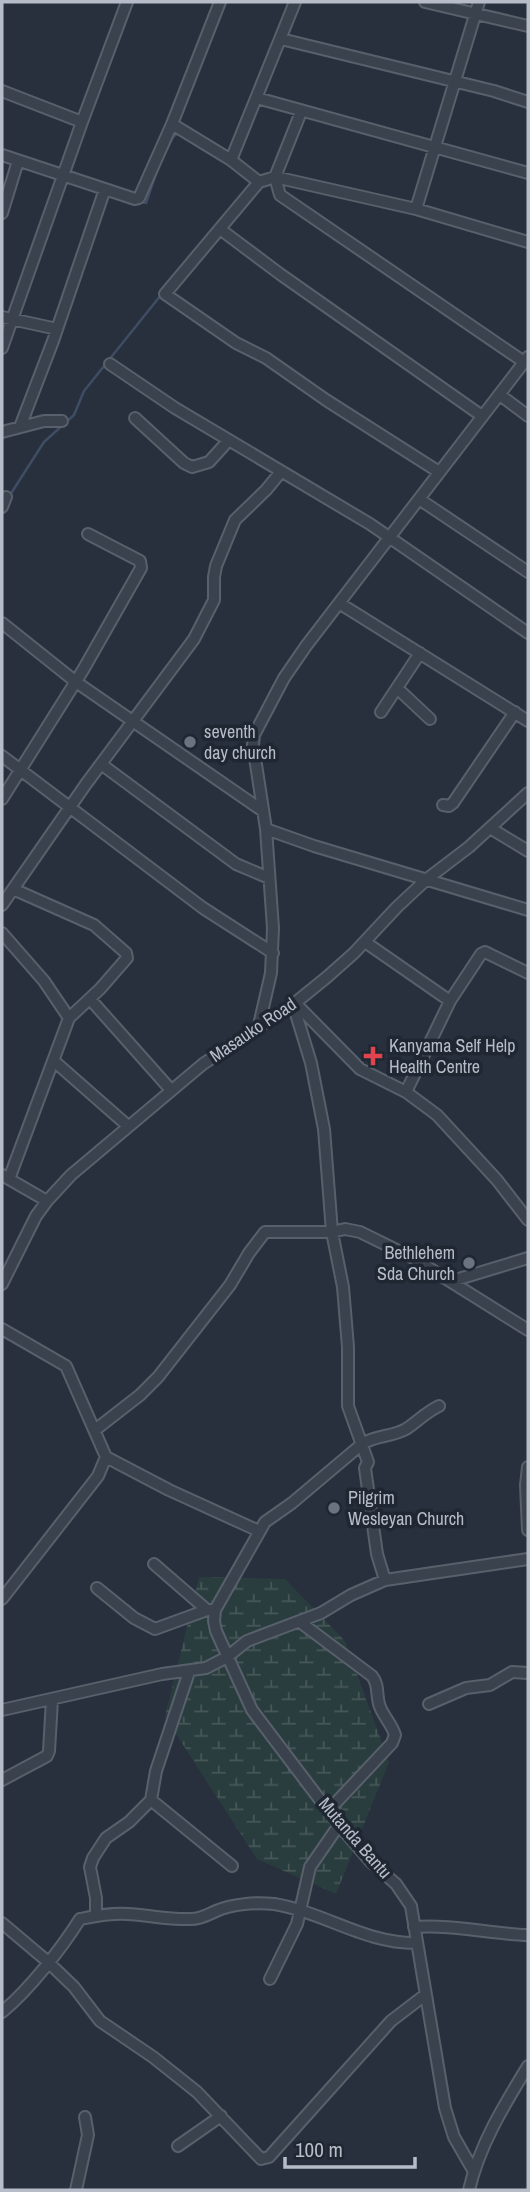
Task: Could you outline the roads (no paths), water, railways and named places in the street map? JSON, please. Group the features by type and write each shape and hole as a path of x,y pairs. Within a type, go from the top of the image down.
{"street":[{"path":"2,348 6,319 63,176 127,2"},
{"path":"2,155 135,199 141,197 220,2"},
{"path":"231,160 295,2"},
{"path":"425,2 477,7 528,26"},
{"path":"416,209 477,7"},
{"path":"281,39 494,91 528,102"},
{"path":"2,91 82,122"},
{"path":"257,98 528,173"},
{"path":"259,1025 270,986 273,953 265,829 253,745 254,735 284,678 526,360 280,195 275,177 301,111"},
{"path":"172,124 231,160 259,182"},
{"path":"2,213 18,161"},
{"path":"439,472 265,358 236,343 166,294 259,182 275,177 416,209 528,242"},
{"path":"20,427 105,189"},
{"path":"220,229 482,416"},
{"path":"6,319 57,329"},
{"path":"110,364 228,441 352,513 528,633"},
{"path":"500,395 528,416"},
{"path":"135,418 178,458 192,467 209,462 228,441"},
{"path":"2,432 44,421 62,421"},
{"path":"2,905 101,764 188,648 214,600 216,566 235,520 280,472"},
{"path":"419,499 528,572"},
{"path":"2,800 112,622 142,564 88,534"},
{"path":"339,603 528,721"},
{"path":"2,623 76,682 263,811"},
{"path":"381,712 420,653"},
{"path":"397,688 430,719"},
{"path":"443,805 449,806 453,803 515,712"},
{"path":"2,756 204,908 273,953"},
{"path":"101,764 236,864 269,878"},
{"name":"Masauko Road","path":"2,1284 21,1244 47,1200 71,1175 229,1044 294,1003 365,942 397,906 427,879 447,866 528,793"},
{"path":"490,828 528,851"},
{"path":"265,829 528,910"},
{"path":"13,889 94,925 126,953 125,962 69,1018 6,1177 47,1200"},
{"path":"2,933 44,981 69,1018"},
{"path":"365,942 450,1001"},
{"path":"406,1092 450,1001 481,954 485,952 528,973"},
{"path":"90,999 171,1090"},
{"path":"294,1003 360,1069 406,1092 437,1115 528,1214"},
{"path":"294,1003 320,1105 329,1171 332,1232 343,1287 348,1347 348,1406 368,1462 365,1468 377,1554 385,1580"},
{"path":"54,1061 128,1126"},
{"path":"95,1430 140,1395 158,1377 230,1285 265,1232 332,1232 345,1229 360,1232 390,1245 452,1281 528,1330"},
{"path":"452,1281 528,1258"},
{"path":"2,1329 66,1366 106,1457 169,1490 259,1531"},
{"path":"97,1588 110,1601 152,1629 211,1610 265,1522 292,1503 362,1444 374,1437 392,1435 405,1429 439,1406"},
{"path":"2,1599 98,1476 106,1457"},
{"path":"528,1467 528,1530"},
{"path":"2,1710 162,1674 206,1668 227,1657 247,1641 321,1613 351,1595 385,1580 528,1559"},
{"path":"154,1564 211,1610"},
{"name":"Mutanda Bantu","path":"211,1610 216,1631 252,1710 340,1825 411,1906 445,2108 454,2137 473,2170"},
{"path":"300,1622 372,1676 376,1682 380,1707 393,1726 395,1735 392,1743 329,1810"},
{"path":"96,1915 96,1898 90,1867 93,1858 106,1838 129,1822 151,1800 156,1771 190,1672"},
{"path":"429,1704 466,1688 489,1685 512,1672 528,1673"},
{"path":"2,1780 47,1756 52,1700"},
{"path":"151,1800 232,1866"},
{"path":"270,1979 293,1935 310,1867 340,1825"},
{"path":"2,2012 22,1993 80,1919 96,1915 125,1914 189,1919 205,1917 229,1907 264,1903 300,1912 352,1932 403,1943 417,1943"},
{"path":"2,1923 74,1987 100,2021 153,2056 197,2092 261,2159 269,2157 391,2021 425,1996"},
{"path":"414,1927 450,1926 502,1935 528,1935"},
{"path":"469,2190 473,2170 494,2125 528,2066"},
{"path":"178,2146 220,2116"},
{"path":"76,2190 86,2144 85,2117"}],"waterway":[{"path":"162,159 173,137 179,132"},
{"path":"141,202 146,203 159,165"},
{"path":"10,495 44,442 74,415 84,391 161,295"}],"place":[{"name":"seventh day church","path":"190,742"},
{"name":"Kanyama Self Help Health Centre","path":"373,1056"},
{"name":"Bethlehem Sda Church","path":"469,1263"},
{"name":"Pilgrim Wesleyan Church","path":"334,1508"}]}
